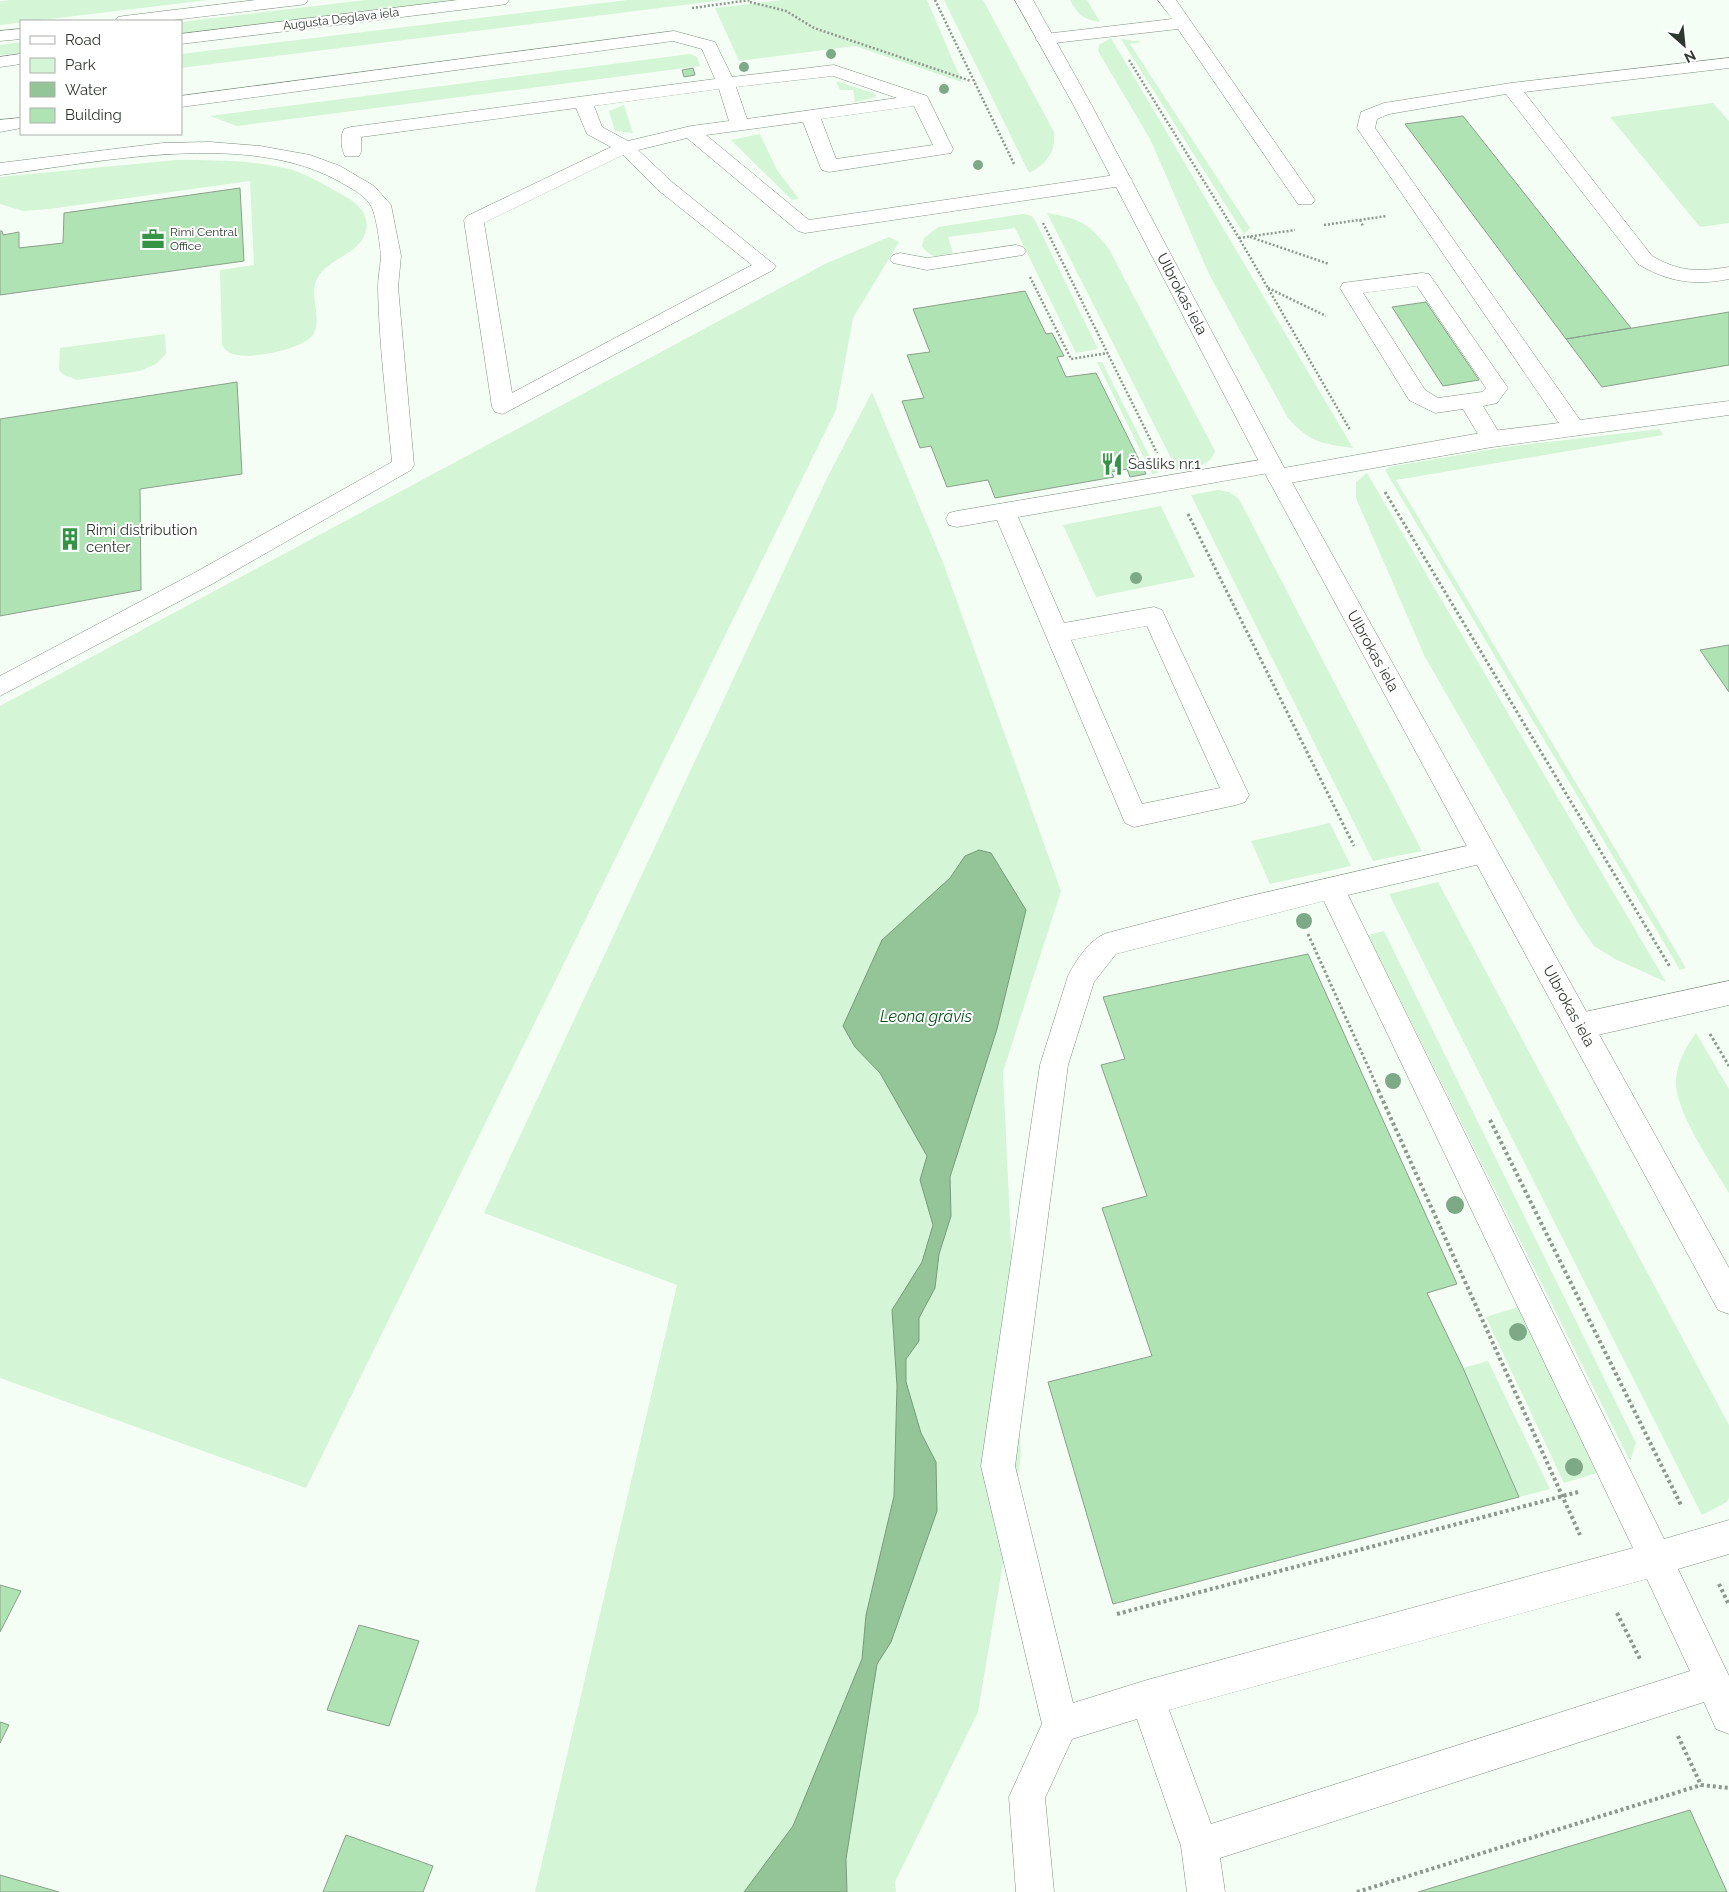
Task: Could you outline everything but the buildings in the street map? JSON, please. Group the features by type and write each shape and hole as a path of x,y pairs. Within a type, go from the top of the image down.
{"main road":[{"name":"Augusta Deglava iela","path":"132,20 299,0"},
{"name":"Augusta Deglava iela","path":"182,39 500,0"},
{"name":"Ulbrokas iela","path":"1024,0 1122,180 1275,472 1729,1299"},
{"path":"1167,0 1305,200"},
{"path":"1045,39 1183,23"},
{"path":"0,36 20,34"},
{"path":"182,102 674,36 709,46 726,83 740,125"},
{"path":"0,62 20,60"},
{"path":"1573,427 1366,128 1368,116 1384,109 1511,88 1725,68"},
{"path":"352,152 350,133 834,70 920,100 944,149 829,166 810,115"},
{"path":"1511,88 1645,260 1664,272 1688,279 1729,273"},
{"path":"584,102 594,130 625,147 665,186 766,266 503,407 474,220 625,147 690,132 920,100"},
{"path":"0,126 20,123"},
{"path":"690,132 805,227 1122,180"},
{"path":"0,169 163,149 210,148 260,152 303,159 333,170 367,190 381,205 391,256 388,287 403,465 204,578 0,687"},
{"path":"900,259 926,264 1016,250"},
{"path":"1422,279 1497,388 1489,398 1469,402 1435,406 1416,396 1350,288 1422,279"},
{"path":"1469,402 1492,439"},
{"path":"957,519 1172,483 1367,461 1573,427 1729,408"},
{"path":"1004,511 1134,816 1236,795 1154,616 1057,633"},
{"path":"1035,1892 1027,1797 1060,1725 998,1466 1054,1065 1082,976 1107,945 1237,910 1484,853"},
{"path":"1331,888 1620,1482 1729,1716"},
{"path":"1580,1026 1729,993"},
{"path":"1060,1725 1147,1698 1598,1576 1715,1541"},
{"path":"1200,1846 1713,1681"},
{"path":"1147,1698 1200,1846 1206,1892"}],"path":[{"path":"935,0 972,81 1370,879"},
{"path":"745,1 786,11 814,28 855,40 972,81"},
{"path":"1111,32 1239,238 1367,461 1729,1066"},
{"path":"1322,226 1424,211"},
{"path":"1360,220 1363,226"},
{"path":"1239,238 1303,228"},
{"path":"1247,236 1342,268 1375,285"},
{"path":"1016,250 1071,359 1108,353"},
{"path":"1308,934 1598,1576 1701,1784"},
{"path":"1489,1118 1715,1541 1729,1605"},
{"path":"1117,1614 1620,1482"},
{"path":"1357,1892 1701,1784 1729,1788"}],"green space":[{"path":"208,0 42,20 20,20 20,23 0,25 0,1"},
{"path":"365,0 454,0 414,7 182,36 182,22"},
{"path":"628,0 723,0 182,68 182,54"},
{"path":"782,0 927,0 962,82 855,46 739,61 715,8"},
{"path":"944,0 983,0 1054,132 1052,151 1049,157 1041,166 1029,173"},
{"path":"1070,0 1087,0 1100,22 1082,15"},
{"path":"1111,38 1353,448 1317,441 1303,432 1288,418 1209,274 1150,139 1098,51 1099,45"},
{"path":"1121,39 1142,42 1130,44 1250,228 1244,234"},
{"path":"20,42 20,53 0,55 0,45"},
{"path":"690,54 697,57 700,66 237,126 210,116"},
{"path":"836,81 876,94 876,97 855,102 853,90 840,90"},
{"path":"1713,103 1729,121 1729,223 1700,227 1610,117"},
{"path":"624,105 633,133 615,131 609,111"},
{"path":"760,134 777,170 799,199 792,200 731,140"},
{"path":"176,160 250,162 293,170 347,197 361,210 367,227 361,241 325,269 316,281 314,297 317,319 314,333 309,339 301,344 277,352 251,356 231,353 222,345 220,270 254,265 250,181 49,209 23,211 0,204 0,177"},
{"path":"1047,213 1068,217 1089,227 1109,249 1215,451 1205,464 1177,470"},
{"path":"1023,214 1032,216 1036,222 1098,349 1076,353 1015,228 948,237 953,253 948,257 933,256 922,246 924,238 938,227"},
{"path":"889,237 899,242 853,318 836,410 306,1488 0,1378 0,706 827,263"},
{"path":"165,334 166,354 156,364 140,371 77,380 64,375 59,370 60,348"},
{"path":"1097,362 1102,362 1158,473 1152,474"},
{"path":"872,392 944,565 1061,891 1003,1072 1021,1456 978,1712 895,1882 896,1892 847,1892 846,1859 877,1664 891,1642 937,1511 936,1462 921,1433 906,1382 906,1359 919,1341 919,1319 935,1288 939,1254 951,1216 950,1177 997,1029 1026,910 965,856 950,878 883,940 856,1047 880,1073 927,1156 920,1180 934,1225 922,1262 892,1310 897,1386 894,1496 866,1615 862,1659 793,1826 744,1892 535,1892 677,1285 484,1213 827,478"},
{"path":"1660,429 1663,435 1396,480 1686,968 1680,970 1385,470 1389,467 1505,447"},
{"path":"1367,473 1666,982 1615,959 1594,946 1578,923 1425,657 1356,498 1356,482"},
{"path":"1218,490 1229,492 1239,499 1422,851 1373,861 1191,495"},
{"path":"1161,506 1195,577 1096,597 1063,525"},
{"path":"1330,823 1351,866 1270,884 1251,841"},
{"path":"1438,882 1729,1425 1729,1498 1727,1502 1702,1515 1389,894"},
{"path":"1384,931 1636,1443 1630,1461 1368,935"},
{"path":"1696,1033 1729,1089 1729,1193 1695,1137 1677,1092 1676,1079 1678,1067"},
{"path":"1521,1306 1597,1473 1564,1483 1486,1317"},
{"path":"1488,1361 1550,1489 1519,1497 1463,1368"}],"water":[{"name":"Leona grāvis","path":"979,850 991,853 1026,910 997,1029 950,1177 951,1216 939,1254 935,1288 919,1318 919,1341 906,1359 906,1382 921,1433 936,1462 937,1511 891,1642 877,1664 846,1859 847,1892 744,1892 793,1826 862,1659 866,1615 894,1496 897,1386 892,1310 922,1262 933,1225 920,1180 927,1156 880,1073 855,1047 843,1026 882,940 950,878 965,856"}],"place":[{"name":"Rimi Central Office","path":"153,239"},
{"name":"Šašliks nr.1","path":"1112,464"},
{"name":"Rimi distribution center","path":"70,539"}]}
